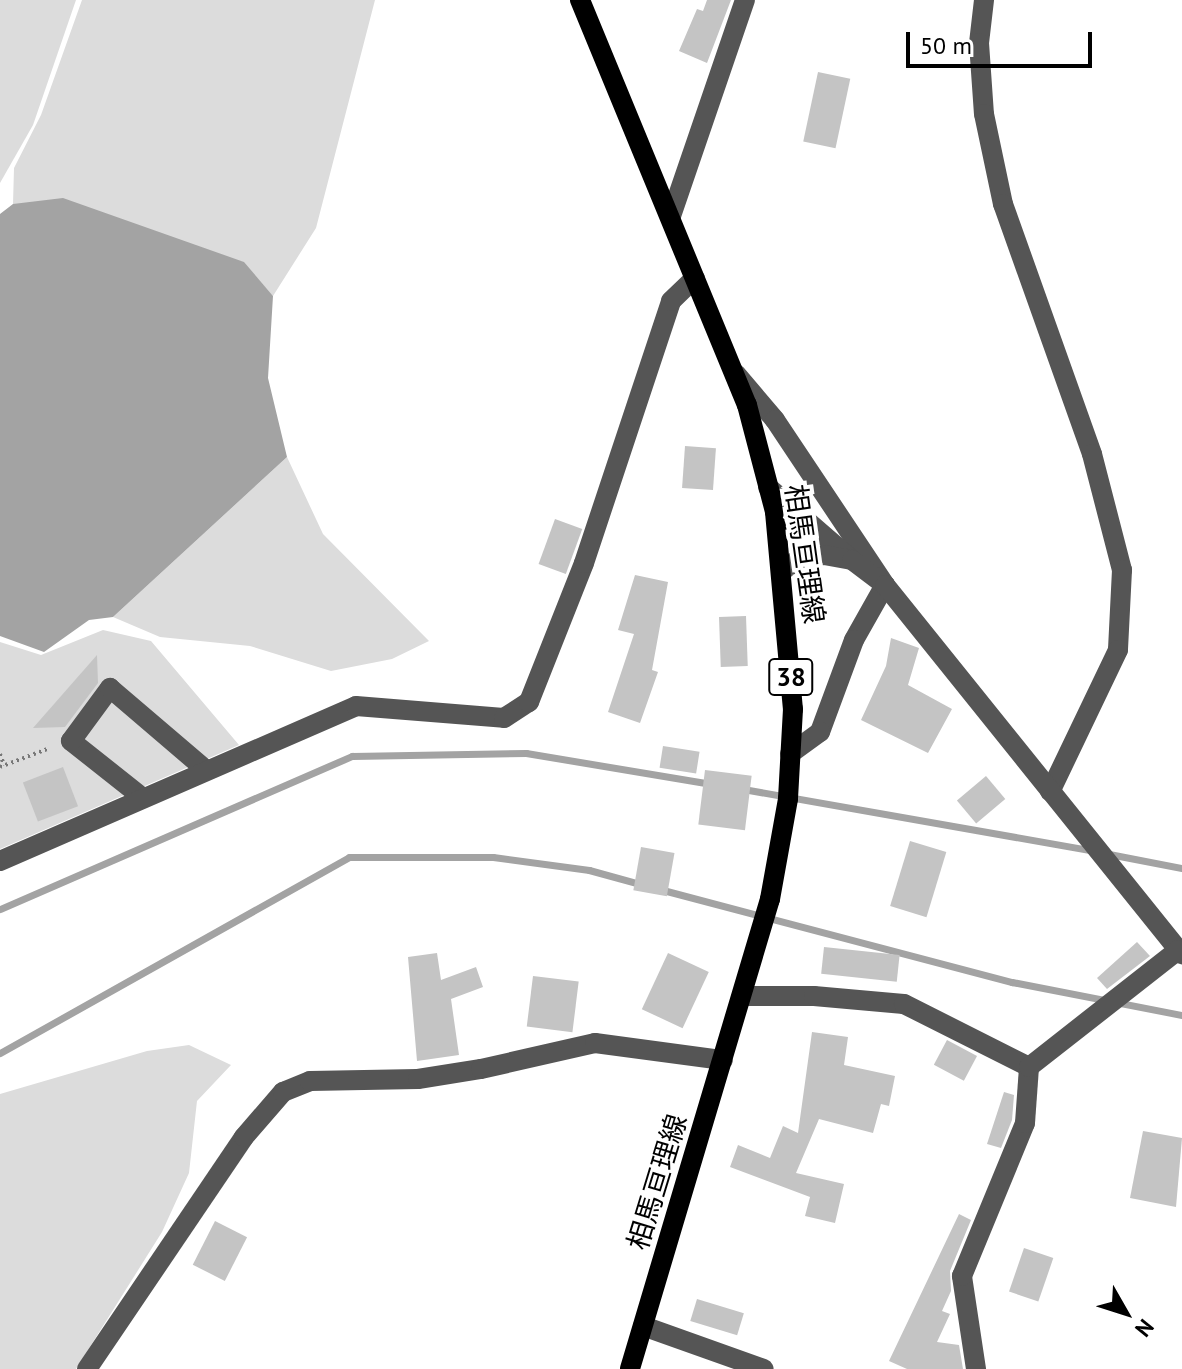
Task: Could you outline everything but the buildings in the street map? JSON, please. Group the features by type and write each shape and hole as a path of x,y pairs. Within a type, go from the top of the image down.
{"main road":[{"name":"相馬亘理線","path":"580,0 733,371 768,487 782,571 793,709 790,754 770,899 630,1369"}],"street":[{"path":"671,216 745,0"},
{"path":"984,0 979,43 984,114 1003,204 1092,454 1122,570 1118,650 1050,792"},
{"path":"0,861 356,706 504,718 529,702 584,563 671,301 695,278"},
{"path":"733,371 784,432 885,585 1180,952 1029,1067 1025,1123 962,1276 976,1369"},
{"path":"768,487 885,585"},
{"path":"782,571 800,558 852,560"},
{"path":"790,754 820,732 854,640 885,585"},
{"path":"143,798 71,741 110,688 206,770"},
{"path":"742,996 814,996 904,1004 1029,1067"},
{"path":"87,1369 244,1137 283,1092 310,1081 418,1079 481,1069 595,1043 723,1060"},
{"path":"643,1326 764,1369"}],"path":[{"path":"0,754 2,766 71,741"}],"shaded area":[{"path":"0,0 76,0 33,125 0,183"},
{"path":"82,0 375,0 316,228 273,296 243,262 13,204 14,168 41,115"},
{"path":"63,198 244,262 273,296 268,378 287,457 113,617 89,620 44,652 0,636 0,214 13,204"},
{"path":"287,457 323,534 429,641 392,659 331,671 250,646 160,637 113,617"},
{"path":"103,630 151,641 239,745 0,849 0,642 41,655"},
{"path":"189,1045 231,1065 197,1101 189,1173 162,1232 76,1369 0,1369 0,1094 147,1051"}],"waterway":[{"path":"0,909 352,756 526,753 711,784"},
{"path":"743,789 1093,851"},
{"path":"1109,854 1182,868"},
{"path":"0,1053 349,857 493,857 589,870 644,885"},
{"path":"659,889 1012,982 1182,1015"}]}
